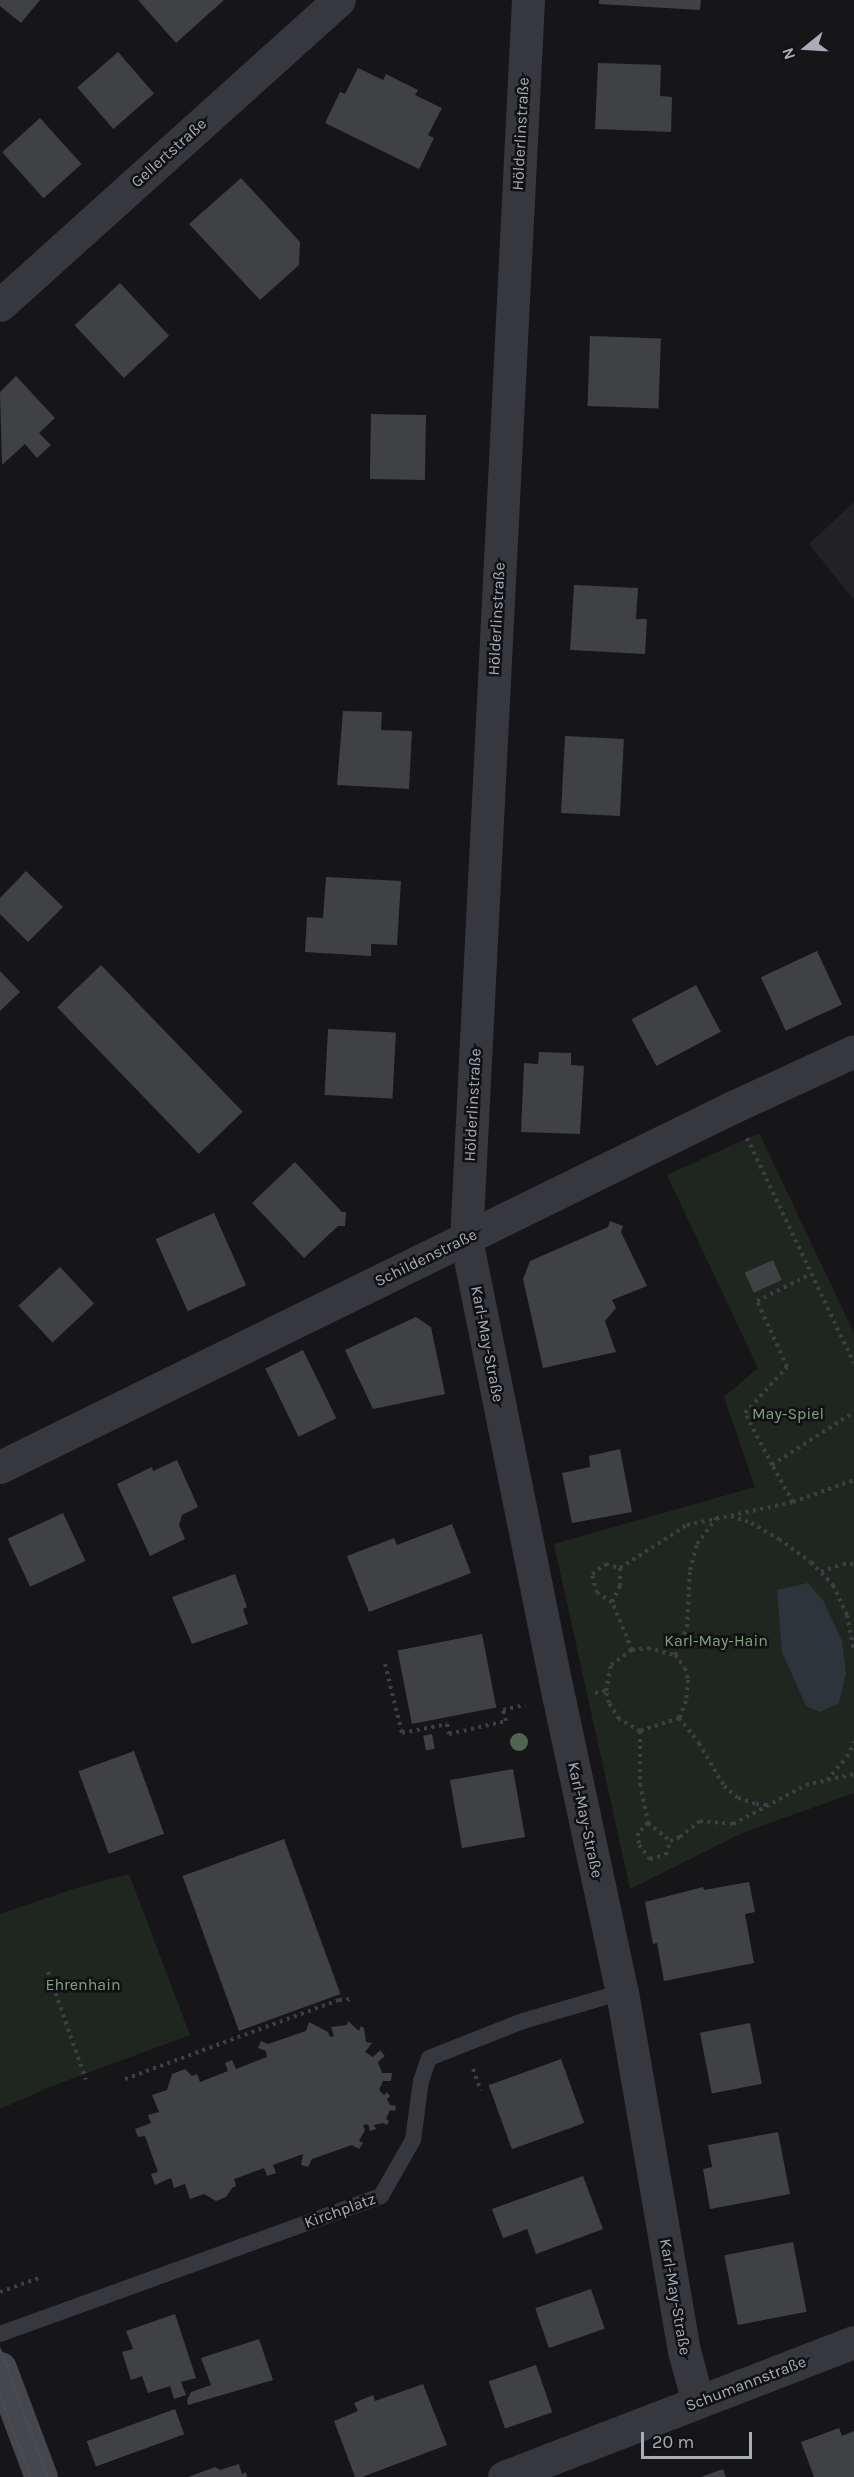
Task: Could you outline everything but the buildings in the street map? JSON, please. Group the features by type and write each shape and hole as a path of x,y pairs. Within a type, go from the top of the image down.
{"main road":[{"path":"0,2368 40,2477"}],"street":[{"name":"Gellertstraße","path":"0,305 339,0"},
{"name":"Hölderlinstraße","path":"466,1239 528,0"},
{"name":"Schildenstraße","path":"0,1467 733,1107 854,1051"},
{"name":"Karl-May-Straße","path":"466,1239 559,1699 622,1992 684,2351 698,2402"},
{"name":"Schumannstraße","path":"504,2477 854,2342"}],"lane":[{"name":"Kirchplatz","path":"0,2334 381,2196 413,2140 421,2080 429,2058 524,2021 622,1992"}],"path":[{"path":"733,1107 854,1363"},
{"path":"793,1502 746,1413 787,1367 757,1301 811,1274"},
{"path":"772,1465 854,1412"},
{"path":"632,1650 612,1602 597,1593 592,1574 606,1564 620,1568 687,1525 793,1502 854,1480"},
{"path":"729,1515 751,1523 779,1539 821,1572 833,1585 847,1615 854,1651"},
{"path":"675,1655 687,1627 690,1570 697,1544 718,1517"},
{"path":"821,1572 843,1564 854,1564"},
{"path":"612,1602 620,1586 620,1568"},
{"path":"659,1649 675,1655 685,1668 688,1680 686,1701 678,1718 640,1731 619,1719 609,1703 606,1691 612,1665 632,1650 659,1649"},
{"path":"385,1664 402,1733 447,1724 449,1734 506,1721 503,1710 559,1699"},
{"path":"678,1718 699,1743 724,1786 738,1798 756,1804 769,1805"},
{"path":"640,1731 640,1784 648,1822 670,1841"},
{"path":"827,1781 847,1757 854,1742"},
{"path":"670,1841 681,1837 700,1821 733,1824 806,1785 854,1773"},
{"path":"648,1822 638,1833 639,1845 650,1859 666,1855 670,1841"},
{"path":"48,1972 86,2080"},
{"path":"125,2079 339,2000 354,1999"},
{"path":"0,2292 39,2278"}],"shaded area":[{"path":"854,502 854,600 809,544"},
{"path":"808,1583 823,1600 842,1641 846,1673 839,1703 820,1712 806,1706 782,1652 777,1590"}],"green space":[{"name":"Karl-May-Hain","path":"759,1133 854,1333 854,1793 742,1833 630,1889 554,1544 755,1487 724,1397 758,1368 667,1175"},
{"name":"Ehrenhain","path":"129,1874 190,2035 50,2087 0,2109 0,1914 73,1889"}],"tram line":[{"path":"0,2348 48,2477"},
{"path":"0,2395 31,2477"}],"park label":[{"name":"May-Spiel","path":"788,1414"}]}
